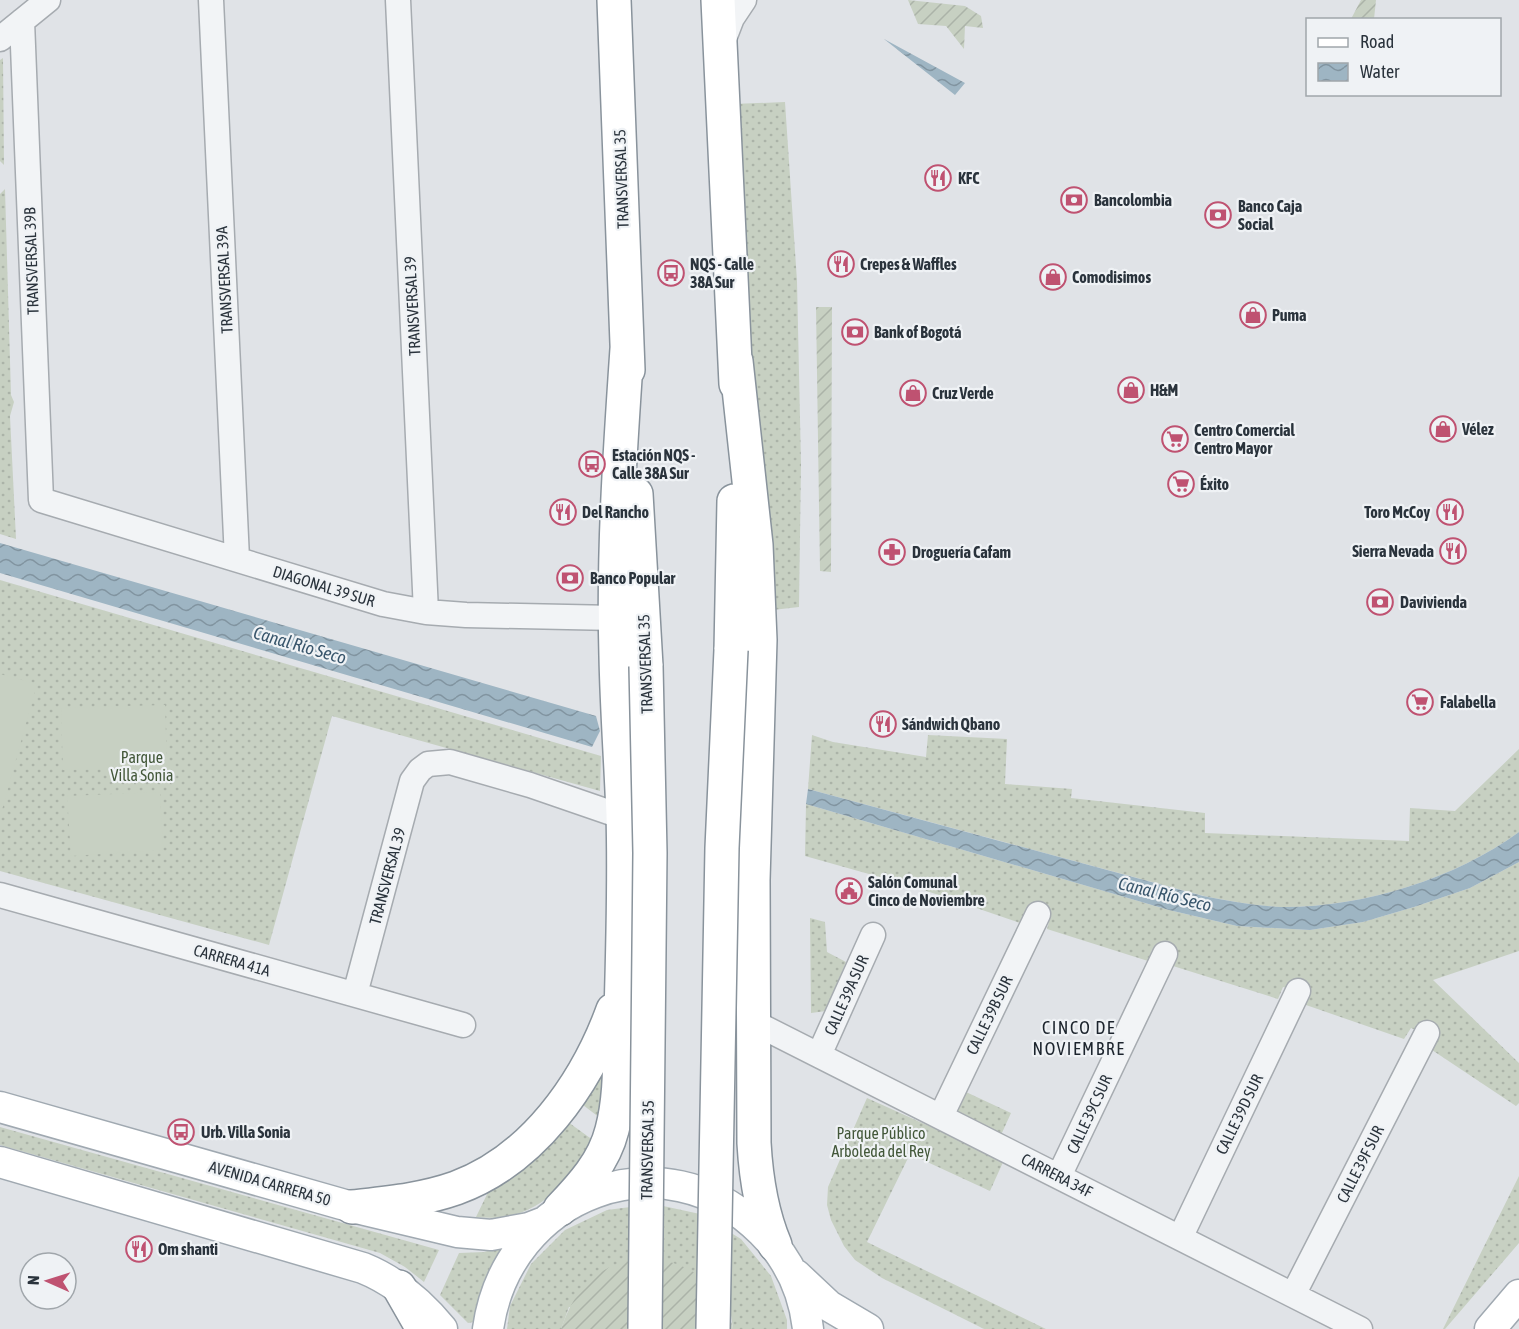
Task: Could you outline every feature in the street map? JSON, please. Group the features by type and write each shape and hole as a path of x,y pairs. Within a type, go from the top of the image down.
{"highway":[{"name":"TRANSVERSAL 35","path":"614,0 627,349 646,666 650,853 645,1329"},
{"path":"718,0 736,361 756,545 760,640 753,870 755,1168 764,1217 784,1258"},
{"path":"551,1216 595,1168 612,1131 617,1100 622,986 623,817 615,618 616,506 627,349"},
{"path":"712,1329 722,848 731,650 736,361"},
{"path":"352,1207 407,1202 458,1187 516,1154 540,1132 589,1063 603,1037 622,986"},
{"path":"399,1287 423,1329"}],"main road":[{"name":"AVENIDA CARRERA 50","path":"0,1107 352,1207 457,1232 491,1235 529,1228 551,1216"},
{"path":"0,1162 345,1261 372,1272 399,1287 418,1303 442,1329"},
{"path":"488,1329 491,1307 502,1276 519,1247 551,1216 596,1191 636,1184 675,1185 713,1197 747,1217 829,1306 868,1329"},
{"path":"784,1258 806,1310 807,1329"},
{"path":"1490,1329 1519,1295"}],"street":[{"path":"0,39 48,0"},
{"name":"TRANSVERSAL 39A","path":"212,0 237,559"},
{"name":"TRANSVERSAL 39","path":"398,0 426,612"},
{"path":"720,49 732,18 744,0"},
{"name":"TRANSVERSAL 39B","path":"22,21 41,500"},
{"name":"DIAGONAL 39 SUR","path":"41,500 383,604 426,612 466,615 615,618"},
{"name":"TRANSVERSAL 39","path":"355,994 412,781 428,764 450,762 530,785 623,817"},
{"name":"CARRERA 41A","path":"0,895 463,1024"},
{"name":"CALLE 39B SUR","path":"941,1116 1038,914"},
{"name":"CALLE 39A SUR","path":"819,1055 873,935"},
{"name":"CALLE 39C SUR","path":"1059,1176 1165,954"},
{"name":"CALLE 39D SUR","path":"1180,1238 1298,991"},
{"name":"CARRERA 34F","path":"753,1022 1360,1329"},
{"name":"CALLE 39F SUR","path":"1293,1295 1427,1033"}],"green space":[{"path":"908,0 965,6 981,16 983,28 965,26 964,49 946,26 918,24"},
{"path":"1361,0 1376,0 1374,18 1352,18"},
{"path":"3,58 4,165 0,161 0,60"},
{"path":"785,102 797,281 801,464 799,607 764,611 733,104"},
{"path":"5,189 11,395 14,402 10,416 16,539 0,534 0,194"},
{"path":"816,307 832,307 831,572 820,571"},
{"name":"Parque Villa Sonia","path":"0,580 601,756 600,791 332,716 269,945 0,871"},
{"path":"0,674 37,684 0,817"},
{"path":"165,705 167,768 63,770 61,708"},
{"path":"812,735 833,742 926,757 928,735 1007,739 1005,784 1072,789 1071,798 1205,813 1205,833 1409,841 1410,808 1455,811 1519,749 1519,832 1466,864 1406,888 1375,896 1312,906 1281,907 1252,904 1204,896 808,789"},
{"path":"160,792 163,850 71,856 67,796"},
{"path":"806,804 1169,910 1237,926 1310,930 1363,922 1470,888 1519,862 1519,951 1433,980 1519,1063 1519,1103 1516,1106 1429,1048 1435,1037 1411,1028 1404,1039 1306,1005 1308,994 1283,987 1278,999 1173,966 1176,957 1152,950 1148,961 1047,929 1050,918 1026,910 1020,923 915,887 805,856"},
{"path":"810,918 825,922 827,952 846,962 826,1011 811,1013"},
{"path":"604,1070 604,1121 583,1105"},
{"path":"966,1092 1011,1113 1001,1135 957,1113"},
{"name":"Parque Público Arboleda del Rey","path":"867,1098 1004,1160 990,1191 910,1154 867,1242 1046,1329 984,1329 882,1278 855,1260 844,1246 831,1220 827,1205 828,1187"},
{"path":"568,1122 597,1143 560,1187 532,1208 516,1214 497,1218 476,1217 493,1182"},
{"path":"0,1127 439,1250 424,1282 405,1267 380,1253 0,1145"},
{"path":"1519,1176 1519,1243 1443,1329"},
{"path":"654,1204 700,1214 741,1239 771,1276 787,1320 787,1329 733,1329 731,1315 569,1307 561,1329 507,1329 510,1306 531,1264 565,1230 607,1210"},
{"path":"497,1248 502,1252 484,1285 475,1319 468,1323 440,1295 459,1253 484,1252"},
{"path":"637,1259 662,1260 677,1264 700,1276 725,1305 733,1329 561,1329 573,1301 585,1285 613,1266"}],"water":[{"path":"884,39 965,83 955,95"},
{"name":"Canal Río Seco","path":"0,543 596,716 600,731 592,747 0,573"},
{"name":"Canal Río Seco","path":"808,789 1203,896 1262,906 1312,906 1375,896 1406,888 1466,864 1519,832 1519,862 1470,888 1363,922 1310,930 1237,926 1169,910 806,804"}],"place":[{"name":"KFC","path":"938,178"},
{"name":"Bancolombia","path":"1074,200"},
{"name":"Banco Caja Social","path":"1218,215"},
{"name":"Crepes & Waffles","path":"841,264"},
{"name":"NQS - Calle 38A Sur","path":"671,273"},
{"name":"Comodisimos","path":"1053,277"},
{"name":"Puma","path":"1253,315"},
{"name":"Bank of Bogotá","path":"855,332"},
{"name":"H&M","path":"1131,390"},
{"name":"Cruz Verde","path":"913,393"},
{"name":"Vélez","path":"1443,429"},
{"name":"Centro Comercial Centro Mayor","path":"1175,439"},
{"name":"Estación NQS - Calle 38A Sur","path":"592,464"},
{"name":"Éxito","path":"1181,484"},
{"name":"Del Rancho","path":"563,512"},
{"name":"Toro McCoy","path":"1450,512"},
{"name":"Sierra Nevada","path":"1453,551"},
{"name":"Droguería Cafam","path":"892,552"},
{"name":"Banco Popular","path":"570,578"},
{"name":"Davivienda","path":"1380,602"},
{"name":"Falabella","path":"1420,702"},
{"name":"Sándwich Qbano","path":"883,724"},
{"name":"Salón Comunal Cinco de Noviembre","path":"849,891"},
{"name":"Urb. Villa Sonia","path":"181,1132"},
{"name":"Om shanti","path":"139,1249"}],"district":[{"name":"CINCO DE NOVIEMBRE","path":"1079,1037"}]}
